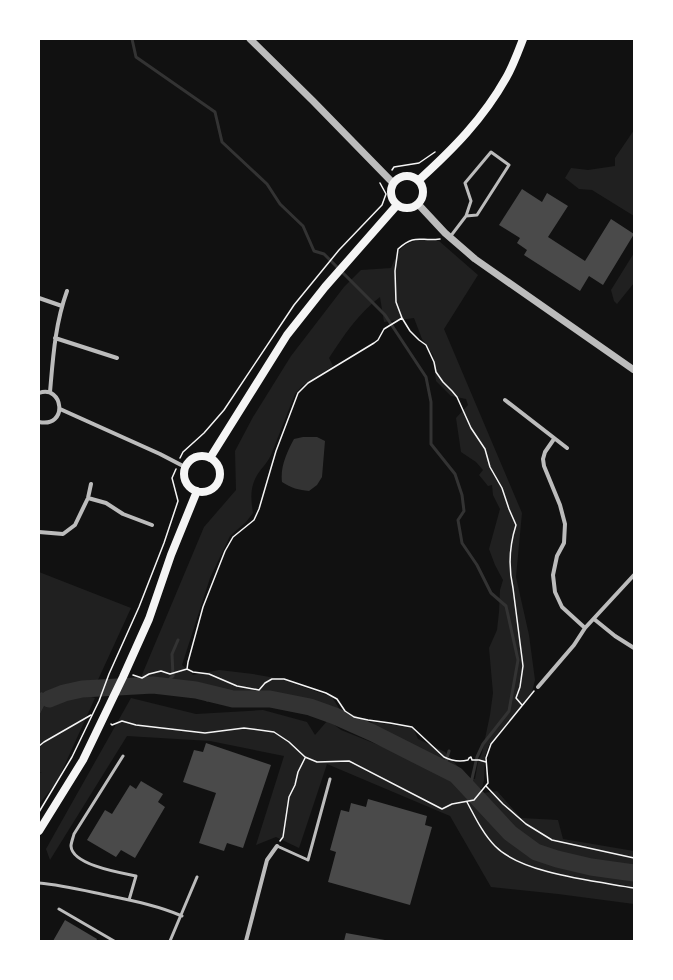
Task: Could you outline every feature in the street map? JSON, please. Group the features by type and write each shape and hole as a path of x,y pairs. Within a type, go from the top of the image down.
{"main road":[{"path":"419,180 448,154 486,111 507,77 523,39"},
{"path":"408,175 414,177 419,180 422,186 424,192 422,199 418,204 408,208 397,205 391,194 393,183 397,178 408,175"},
{"path":"210,458 287,335 325,287 397,205"},
{"path":"205,456 215,462 218,467 218,480 210,489 197,491 186,482 184,477 185,467 196,457 205,456"},
{"path":"39,831 83,760 104,719 149,619 171,555 197,491"}],"street":[{"path":"250,39 393,183"},
{"path":"418,204 447,235 475,259 634,370"},
{"path":"50,392 55,338 67,291"},
{"path":"39,298 62,306"},
{"path":"55,338 117,358"},
{"path":"39,392 50,392 57,398 60,409 54,420 47,423 39,423"},
{"path":"504,400 567,448"},
{"path":"60,409 160,454 185,467"},
{"path":"554,439 545,452 543,459 544,466 560,505 565,524 564,543 557,556 553,575 555,592 562,607 585,628"},
{"path":"39,532 63,534 75,525 88,498 91,484"},
{"path":"88,498 106,503 122,514 152,525"},
{"path":"538,687 574,645 585,628 634,575"},
{"path":"594,619 615,636 634,648"},
{"path":"246,941 267,860 277,846"}],"lane":[{"path":"447,235 466,216 470,201 465,183 491,152 509,165 477,215 466,216"},
{"path":"123,756 74,834 71,846 73,852 90,865 136,876 129,900"},
{"path":"277,846 308,860 330,779"},
{"path":"170,941 182,916 197,877"},
{"path":"39,884 59,885 129,900 169,910 182,916"},
{"path":"59,909 114,941"}],"path":[{"path":"447,235 439,239 415,239 404,243 398,249 395,271 396,302 400,309 402,318 410,331 426,345 434,362 436,372 457,397 471,428 485,449 490,467 502,488 516,525 510,545 511,577 514,588 524,666 520,687 516,698 523,705"},
{"path":"187,669 203,607 217,571 233,537 254,520 259,509 276,451 298,393 308,383 374,343 378,340 384,329 402,318"},
{"path":"124,674 142,678 149,674 161,671 166,674 187,669 193,672 210,674 221,680 249,689 259,690 272,678 284,679 326,693 337,699 345,711 354,716 368,720 390,722 412,727 448,759 464,761 470,758 472,760 486,762"},
{"path":"39,812 72,757 99,701 109,674"},
{"path":"93,714 112,725 122,721 136,725 205,733 244,728 274,732 305,757 316,762 349,760 442,809 452,804 474,800 486,786 488,783 486,758 491,744 538,687"},
{"path":"39,746 93,714"},
{"path":"277,846 283,837 289,797 305,757"},
{"path":"486,786 503,804 526,824 552,840 634,858"},
{"path":"467,802 477,821 494,845 504,853 528,865 551,872 634,888"}],"shaded area":[{"path":"634,130 634,216 592,190 579,189 565,178 571,168 588,170 615,166 615,158"},
{"path":"421,239 439,241 478,275 444,329 522,513 516,577 529,635 535,680 532,692 489,745 485,756 484,780 482,788 473,790 456,773 370,730 368,724 374,722 413,728 418,739 445,752 468,778 475,779 490,715 493,693 489,648 497,630 500,590 503,580 489,549 500,509 493,495 492,485 488,486 479,475 483,470 476,462 461,452 456,418 468,405 466,399 451,396 436,381 433,355 422,339 414,318 384,322 380,297 365,310 340,341 329,358 333,366 302,386 295,394 271,455 253,483 251,496 253,513 246,522 230,536 210,578 182,665 193,675 219,670 281,679 332,697 340,710 338,716 324,710 290,700 254,695 230,695 165,683 139,682 204,527 236,490 235,451 253,417 291,356 344,287 361,270 391,268 398,252 404,246"},
{"path":"634,253 634,283 617,304 614,301 611,290"},
{"path":"303,437 317,437 325,441 322,477 317,485 309,491 289,486 282,482 283,465 289,449 294,439"},
{"path":"39,572 131,608 97,682 52,692 39,693"},
{"path":"42,692 49,699 39,716 39,693"},
{"path":"79,694 95,698 57,782 39,804 39,773 42,772 39,772 39,716 45,704 67,695"},
{"path":"131,698 196,714 263,710 307,722 315,735 328,720 341,730 431,766 459,782 470,795 497,791 521,818 558,820 563,839 634,851 634,904 491,887 450,816 327,764 299,848 276,837 256,845 284,756 210,741 127,736 50,860 46,849"}],"building":[{"path":"522,189 542,202 547,193 568,206 548,237 585,261 611,219 634,234 603,285 589,276 580,291 524,255 527,250 517,243 520,238 499,225"},
{"path":"206,743 271,765 243,848 227,843 224,851 199,843 216,793 183,782 194,750 203,752"},
{"path":"141,781 163,794 158,802 165,807 135,858 121,850 116,857 87,840 105,810 112,814 130,785 136,789"},
{"path":"368,799 427,816 425,825 432,827 410,905 328,882 336,852 330,850 341,810 349,812 351,803 366,807"},
{"path":"65,920 97,939 96,941 53,941"},
{"path":"346,933 385,940 385,941 344,941"}],"waterway":[{"path":"132,39 136,57 215,112 222,142 267,184 280,204 303,226 314,251 324,254 385,315 426,377 431,402 431,444 455,474 462,495 464,511 458,520 462,543 477,565 491,593 506,606 518,660 509,711 483,744 477,757 471,783 472,792"},
{"path":"162,686 173,676 172,654 178,640"},
{"path":"49,699 64,693 82,689 153,685 196,690 233,699 270,699 310,707 335,716 373,733 456,775 510,833 536,852 557,859 591,867 634,873"},
{"path":"207,700 210,694"},
{"path":"444,769 449,751"}]}
